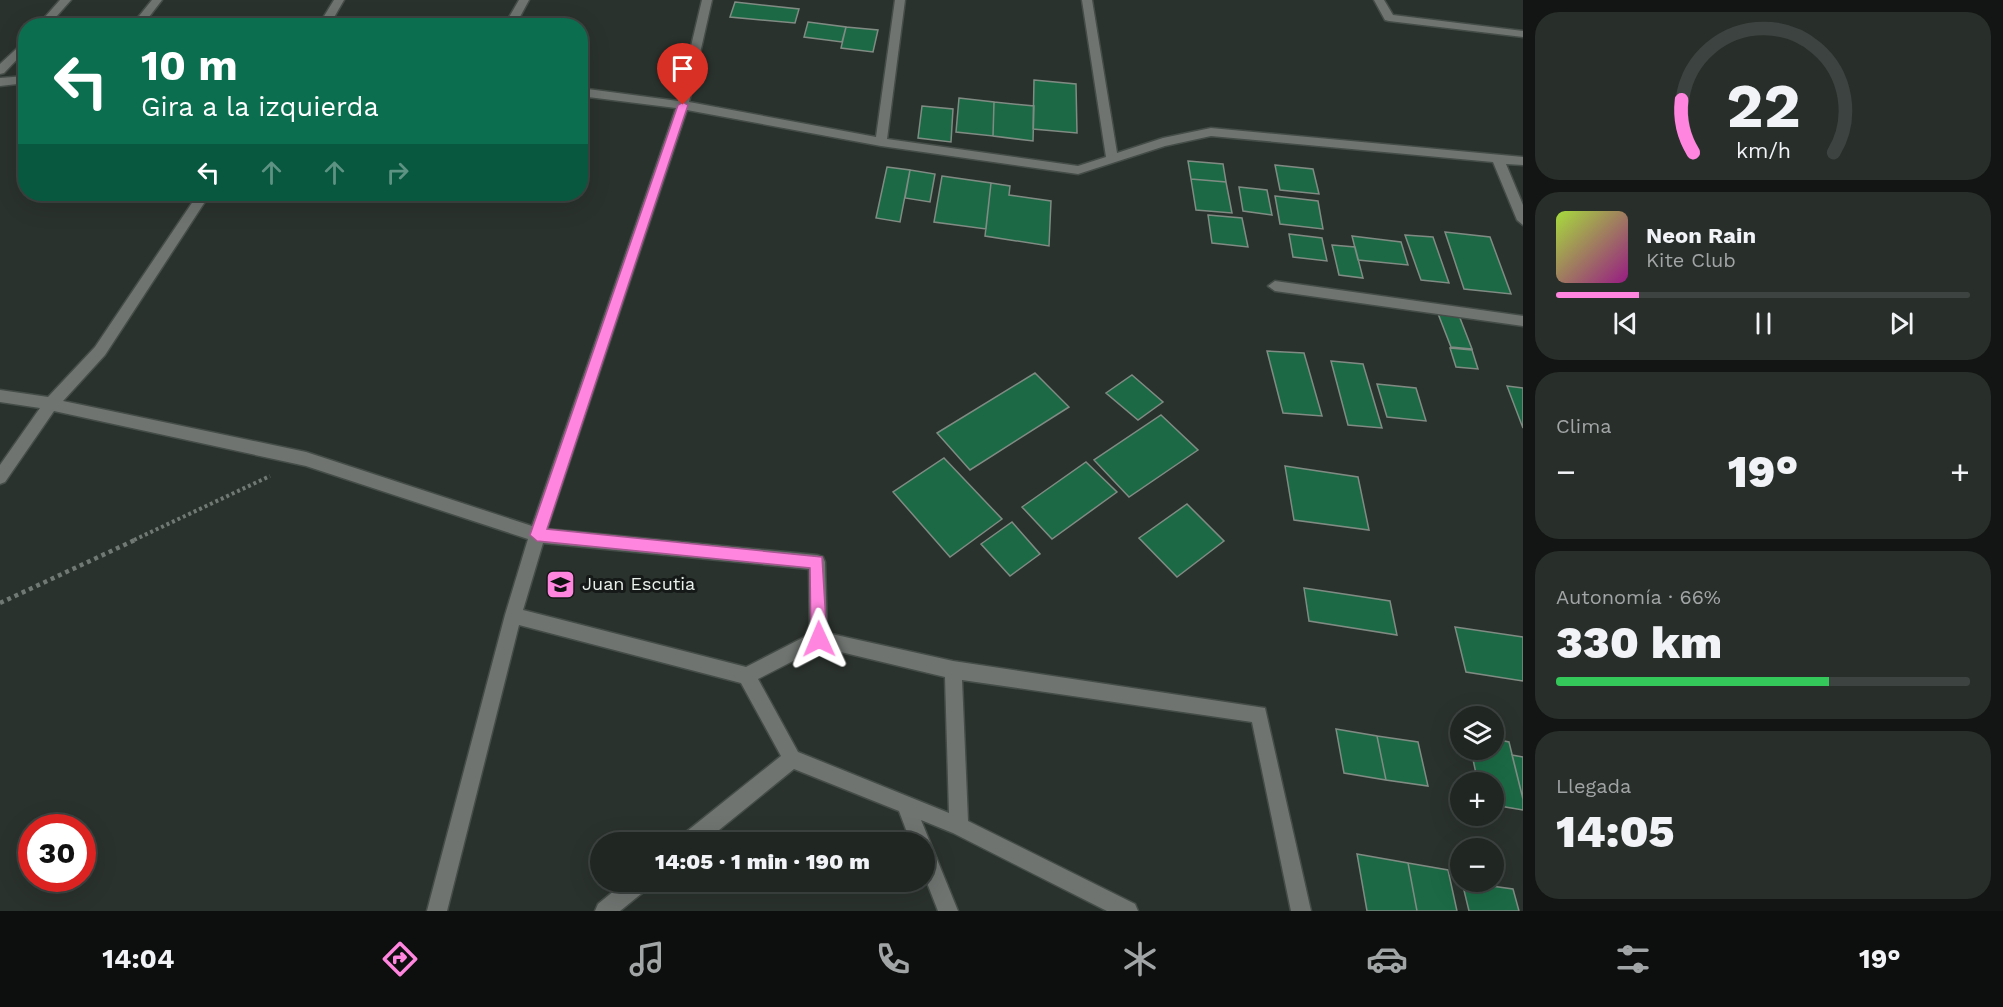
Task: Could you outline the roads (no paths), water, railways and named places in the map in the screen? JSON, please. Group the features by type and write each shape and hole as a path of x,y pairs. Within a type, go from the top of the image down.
{"street":[{"path":"49,18 66,0"},
{"path":"142,18 157,0"},
{"path":"328,18 339,0"},
{"path":"514,18 524,0"},
{"path":"437,911 513,615 537,535 683,105 707,0"},
{"path":"881,142 900,0"},
{"path":"1087,0 1112,158"},
{"path":"1379,0 1389,18 1523,34"},
{"path":"0,71 18,52"},
{"path":"0,82 18,80"},
{"path":"588,93 683,105 881,142 1078,170 1162,141 1211,132 1523,161"},
{"path":"1498,159 1523,220"},
{"path":"0,477 51,404 100,351 199,201"},
{"path":"1275,286 1523,321"},
{"path":"0,396 51,404 306,459 537,535 817,562 819,639"},
{"path":"513,615 747,675 819,639 953,670 1259,714 1301,911"},
{"path":"953,670 959,826"},
{"path":"747,675 792,759 959,826 1128,911"},
{"path":"702,832 792,759"},
{"path":"904,803 916,832"},
{"path":"935,878 948,911"},
{"path":"605,911 628,892"}],"place":[{"name":"Juan Escutia","path":"561,584"}]}
